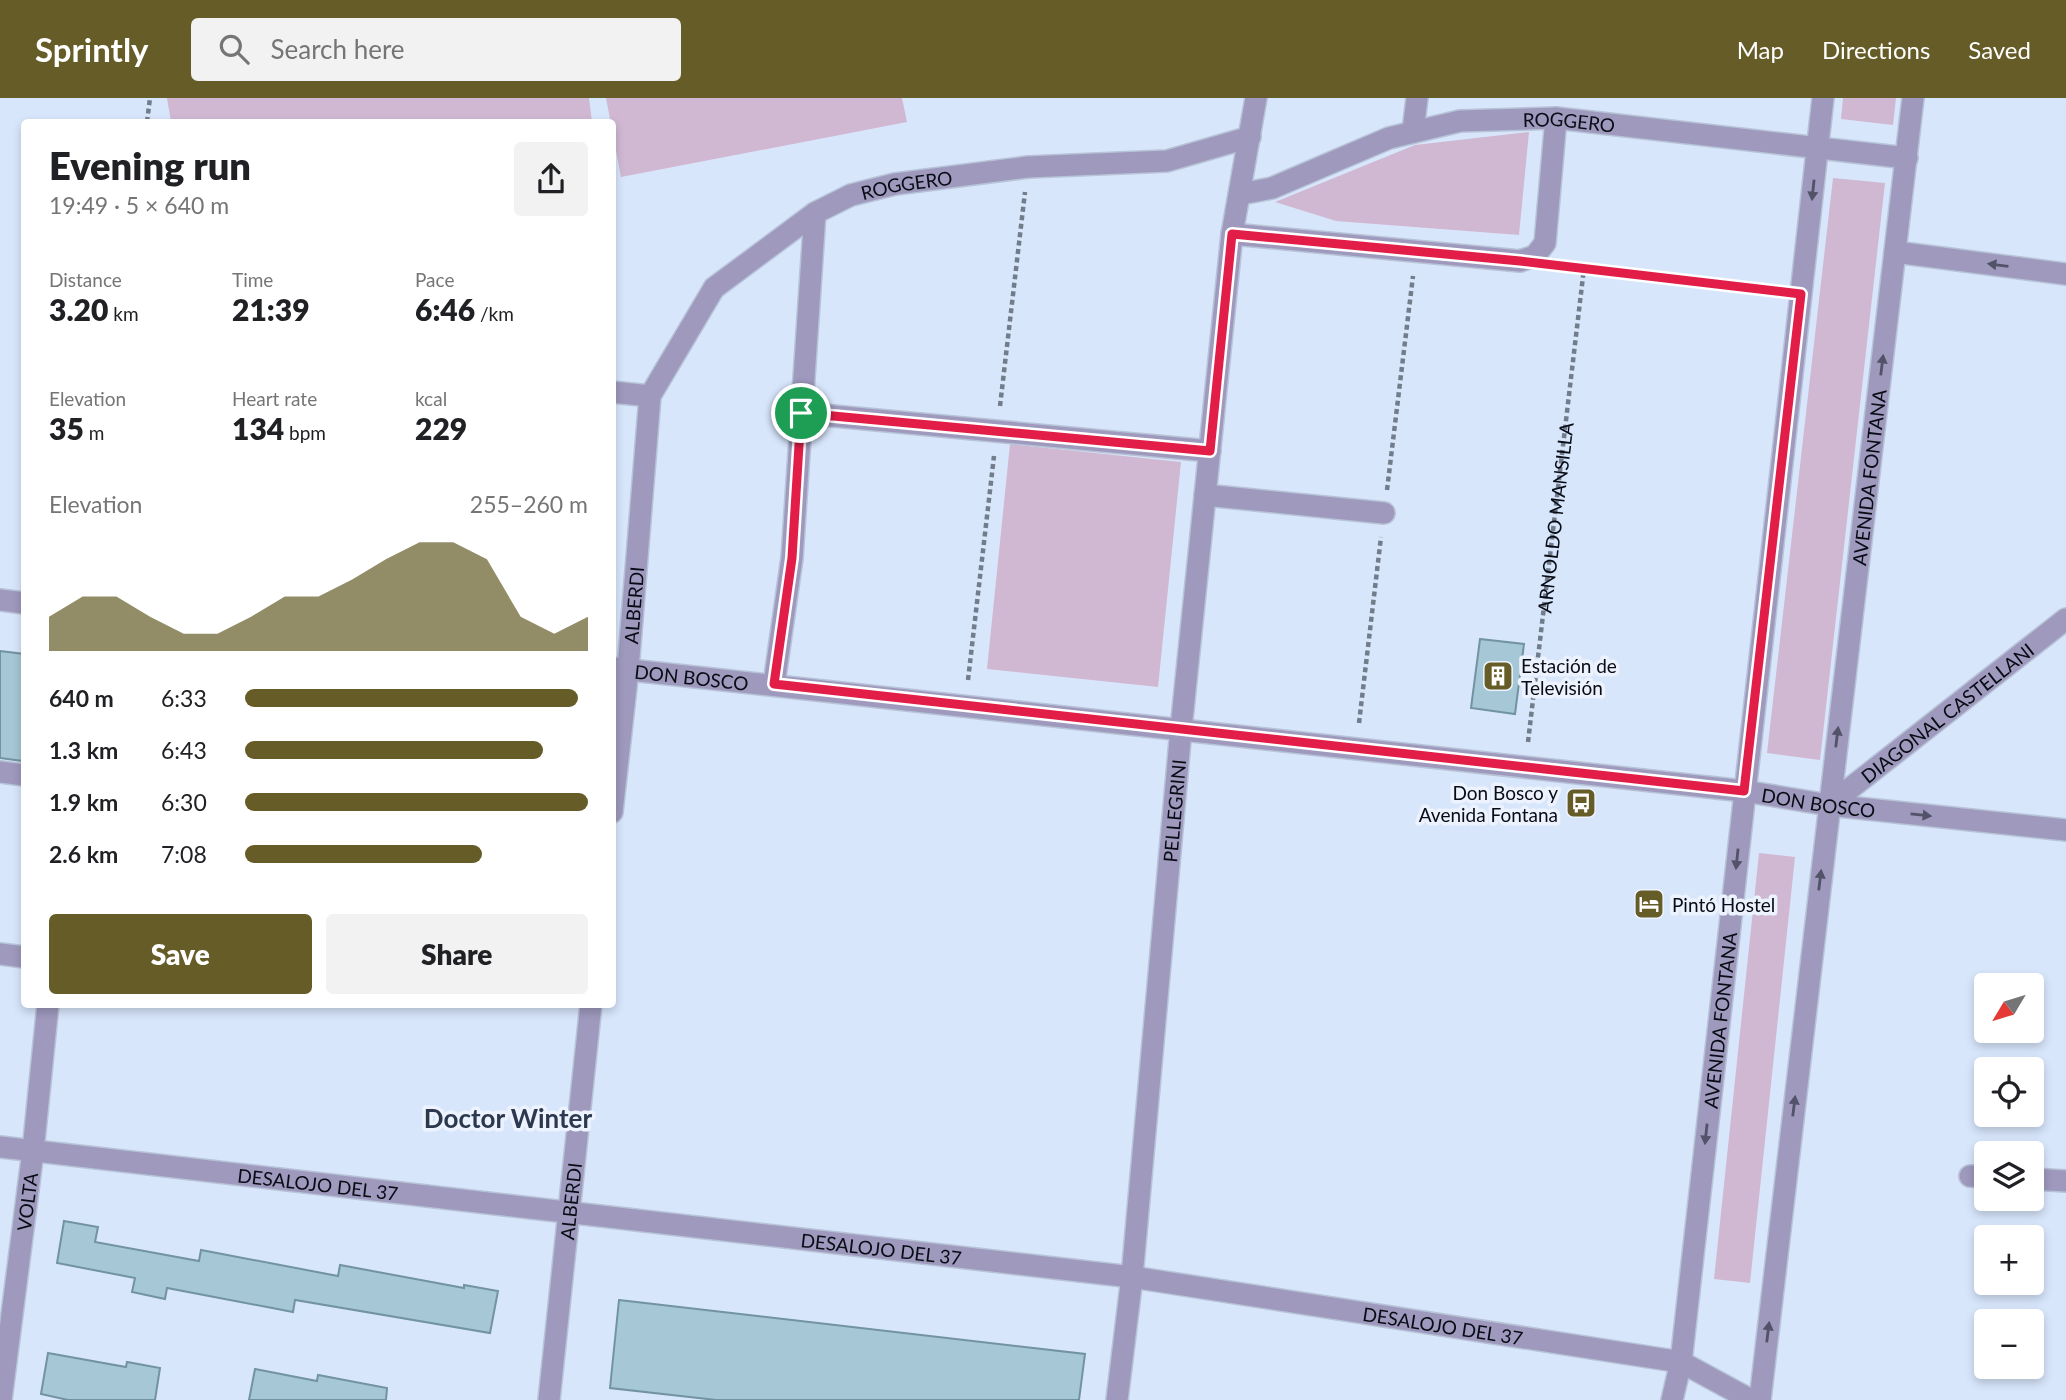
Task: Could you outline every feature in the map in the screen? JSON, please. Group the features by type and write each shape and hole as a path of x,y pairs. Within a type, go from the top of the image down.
{"street":[{"name":"PELLEGRINI","path":"1117,1400 1132,1277 1181,729 1232,234 1256,98"},
{"path":"1413,131 1417,98"},
{"name":"AVENIDA FONTANA","path":"1672,1400 1682,1362 1823,98"},
{"name":"AVENIDA FONTANA","path":"1760,1400 1913,98"},
{"name":"ROGGERO","path":"1241,194 1272,188 1388,138 1460,121 1556,118 1907,158"},
{"path":"1232,234 1527,258 1545,243 1556,118"},
{"name":"ROGGERO","path":"650,396 714,288 815,213 850,195 895,184 1028,167 1167,161 1250,136"},
{"path":"774,684 792,558 815,213"},
{"path":"1895,252 2066,274"},
{"path":"616,392 650,396"},
{"name":"ALBERDI","path":"616,740 620,668 650,396"},
{"path":"801,413 1210,451"},
{"path":"1205,495 1384,513"},
{"path":"0,600 21,603"},
{"name":"DIAGONAL CASTELLANI","path":"1829,805 2066,618"},
{"name":"DON BOSCO","path":"620,668 1744,791 1829,805 2066,830"},
{"path":"0,772 21,775"},
{"path":"0,954 21,957"},
{"name":"VOLTA","path":"1,1400 33,1151 48,1008"},
{"name":"ALBERDI","path":"549,1400 591,1008"},
{"name":"DESALOJO DEL 37","path":"0,1147 569,1210 1132,1277 1682,1362 1751,1400"},
{"path":"2044,1180 2066,1181"}],"path":[{"path":"146,119 149,98"},
{"path":"1527,258 1584,268 1801,294"},
{"name":"ARNOLDO MANSILLA","path":"1525,767 1584,268"}],"shaded area":[{"path":"167,98 589,98 592,119 170,119"},
{"path":"606,98 902,98 907,122 621,177 616,151 616,119 610,119"},
{"path":"1843,98 1896,98 1893,125 1841,119"},
{"path":"1529,132 1519,235 1336,221 1275,202 1415,145"},
{"path":"1833,178 1885,183 1820,760 1767,753"},
{"path":"1010,444 1181,462 1158,687 987,669"},
{"path":"1759,853 1795,857 1750,1283 1714,1279"}],"building":[{"name":"Estación de Televisión","path":"1480,639 1524,644 1515,714 1471,708"},
{"path":"0,651 21,654 21,761 0,758"},
{"path":"64,1221 98,1227 95,1242 199,1261 201,1250 338,1276 340,1265 464,1288 464,1285 498,1291 490,1333 295,1300 293,1312 167,1288 165,1299 132,1292 135,1278 57,1263"},
{"path":"619,1300 1085,1354 1079,1400 716,1400 610,1388"},
{"path":"48,1353 126,1367 127,1362 160,1368 155,1400 68,1400 41,1394"},
{"path":"255,1369 317,1381 318,1375 387,1388 386,1400 249,1400"}],"place":[{"name":"Estación de Televisión","path":"1498,676"},
{"name":"Don Bosco y Avenida Fontana","path":"1581,803"},
{"name":"Pintó Hostel","path":"1649,904"}],"district":[{"name":"Doctor Winter","path":"508,1118"}],"route":[{"path":"1232,234 1520,261 1801,294 1744,791 774,684 792,558 801,413 1210,451 1232,234"}]}
